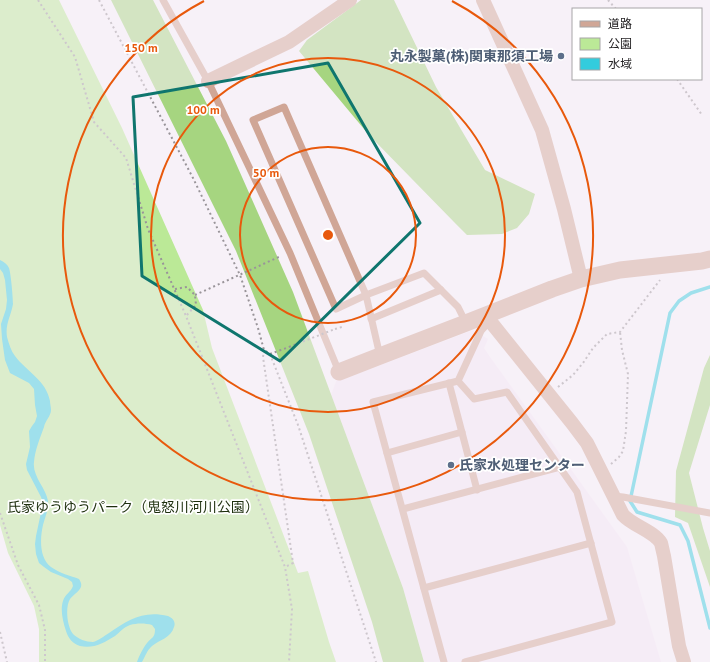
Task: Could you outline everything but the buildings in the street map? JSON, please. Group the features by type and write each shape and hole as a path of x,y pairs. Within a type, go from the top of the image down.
{"street":[{"path":"208,81 289,42 350,0"},
{"path":"484,0 542,130 564,209 581,279"},
{"path":"339,372 466,323 488,318 552,289 581,279 620,270 710,259"},
{"path":"488,318 550,394 587,443 600,470 619,496 623,515 628,520 655,536 661,544 684,662"}],"lane":[{"path":"164,0 208,81 290,253 339,372"},
{"path":"380,356 366,296 284,107 253,120 336,309 366,296 424,272 458,307 466,323"},
{"path":"371,319 441,290"},
{"path":"444,662 373,402 458,380 488,318"},
{"path":"458,380 474,399 507,392 577,492 612,622 464,662"},
{"path":"449,383 476,490"},
{"path":"387,453 462,432"},
{"path":"403,509 560,467"},
{"path":"619,496 710,513"},
{"path":"424,588 591,543"}],"path":[{"path":"38,0 75,57 94,122 126,158 148,229 186,316 285,568 292,609 289,662"},
{"path":"99,0 193,178 240,276 258,328 264,350 263,357 293,563 285,568"},
{"path":"608,0 615,8"},
{"path":"678,80 702,115"},
{"path":"195,295 290,253"},
{"path":"550,394 574,375 593,348 607,334 620,332 660,280"},
{"path":"175,289 187,287 195,295 196,305 186,316"},
{"path":"270,354 342,327"},
{"path":"600,470 619,458 623,451 626,431 628,374 622,350 620,332"},
{"path":"264,350 270,354 298,426 376,662"},
{"path":"0,513 18,565 39,605 46,630 45,662"},
{"path":"0,632 7,662"}],"highlighted area":[{"path":"328,63 420,223 280,361 142,276 133,97"}],"shaded area":[{"path":"473,330 488,339 484,348 490,357 627,547 661,662 424,662 403,588 331,395 337,379 344,379"}],"green space":[{"name":"氏家ゆうゆうパーク（鬼怒川河川公園）","path":"0,0 59,0 122,128 203,310 212,348 298,573 308,571 336,662 39,662 39,629 34,606 8,553 0,525"},
{"path":"111,0 153,0 226,141 293,292 403,588 424,662 383,662 372,622 309,434 236,251"},
{"path":"361,0 394,0 436,87 485,170 535,194 529,214 517,228 502,234 467,235 369,135 299,51 307,40"},
{"path":"710,355 710,405 689,473 710,551 710,587 688,523 675,517 676,471 704,368"}],"water":[{"path":"0,260 9,268 11,280 13,304 7,324 7,337 9,345 12,352 20,362 45,387 50,401 51,412 39,440 34,462 35,472 45,491 48,501 41,536 42,553 47,563 51,567 61,573 79,579 81,582 81,588 68,603 67,612 69,627 73,634 80,639 93,642 129,620 143,615 159,614 173,619 175,623 170,634 150,648 142,662 137,662 144,647 154,636 155,629 152,625 130,625 111,639 94,646 85,647 75,644 67,634 62,612 63,601 73,586 72,582 51,572 39,563 35,544 43,503 27,470 26,464 30,447 29,431 37,416 34,389 29,383 10,373 5,360 1,324 6,309 7,300 5,280 0,269"}],"waterway":[{"path":"710,287 691,293 679,301 670,313 630,501 637,512 680,525 688,541 710,628"}],"place":[{"name":"丸永製菓(株)関東那須工場","path":"561,56"},
{"name":"氏家水処理センター","path":"451,465"}]}
